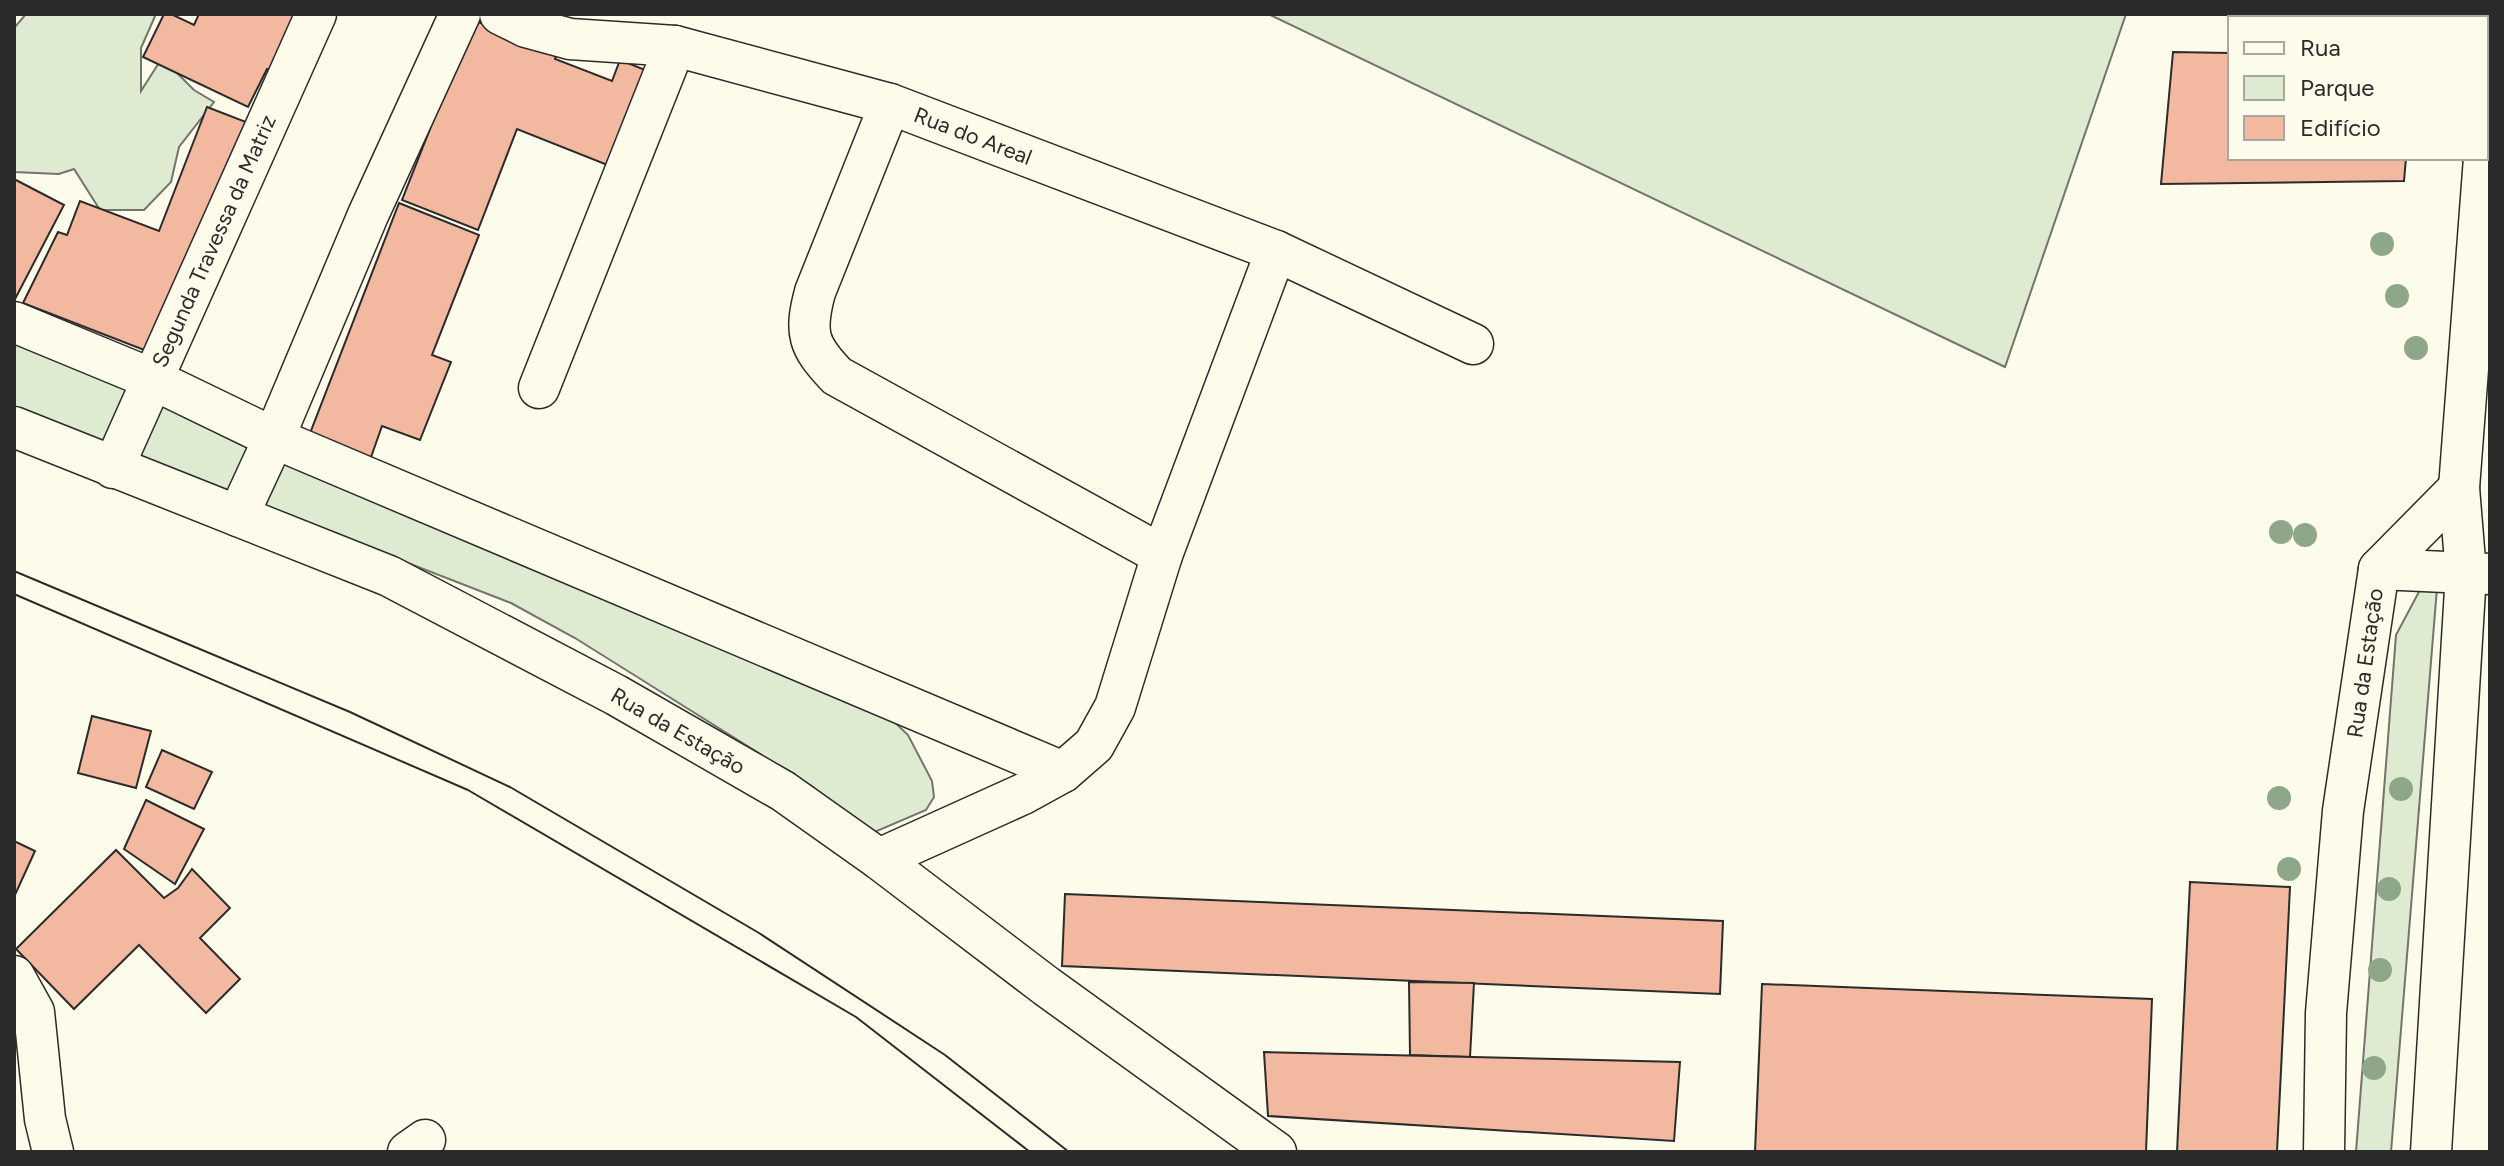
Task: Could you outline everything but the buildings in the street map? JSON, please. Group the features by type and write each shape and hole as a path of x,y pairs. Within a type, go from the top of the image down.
{"street":[{"name":"Segunda Travessa da Matriz","path":"113,468 316,14"},
{"path":"238,516 368,215 460,14"},
{"name":"Rua do Areal","path":"500,14 526,27 570,39 675,46 890,104 1276,251 1473,344"},
{"path":"539,388 675,46"},
{"path":"2488,100 2490,73"},
{"path":"890,104 815,292 808,320 809,336 817,355 837,376 1162,555"},
{"path":"2431,1152 2478,574 2459,488 2484,160"},
{"path":"879,859 1023,794 1063,772 1094,745 1115,707 1162,555 1276,251"},
{"path":"14,322 152,379 274,438 1063,772"},
{"name":"Rua da Estação","path":"14,427 389,576 616,695 783,791 1276,1152"},
{"name":"Rua da Estação","path":"2324,1152 2326,1013 2343,811 2379,569 2459,488"},
{"path":"2379,569 2478,574"},
{"path":"14,976 34,1012 45,1119 53,1152"}],"green space":[{"path":"26,14 156,14 141,48 141,91 162,58 194,90 214,102 179,147 171,182 144,210 100,210 74,169 59,174 14,172 14,28"},
{"path":"1268,14 2126,14 2005,367"},
{"path":"14,339 884,712 908,735 932,781 934,797 926,810 870,834 845,823 813,787 575,638 511,603 14,410"},
{"path":"2421,588 2437,588 2391,1152 2356,1152 2396,635"}],"tram line":[{"path":"14,571 350,712 510,787 759,933 945,1055 1069,1152"},
{"path":"14,594 468,790 856,1017 1030,1152"}]}
